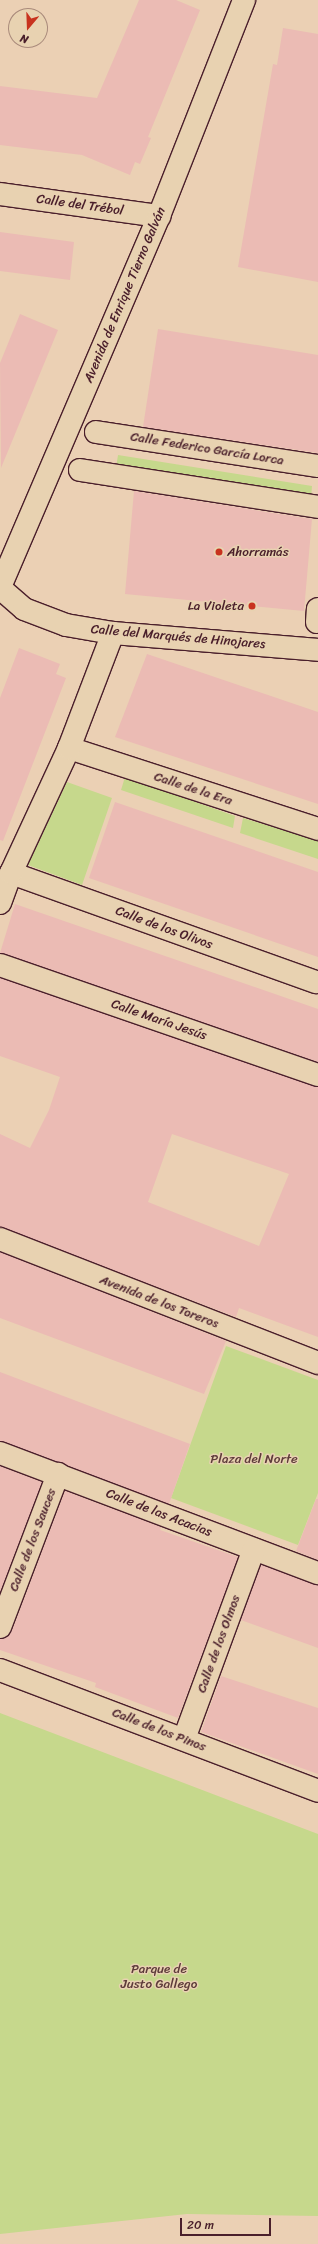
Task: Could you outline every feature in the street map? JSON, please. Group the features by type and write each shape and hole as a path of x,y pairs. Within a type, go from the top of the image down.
{"street":[{"name":"Avenida de Enrique Tierno Galván","path":"0,587 159,216 244,0"},
{"name":"Calle del Trébol","path":"0,194 159,216"},
{"name":"Calle Federico García Lorca","path":"96,432 318,466"},
{"path":"80,470 318,507"},
{"name":"Calle del Marqués de Hinojares","path":"0,587 24,609 66,625 113,633 318,650"},
{"path":"0,903 11,873 69,748 113,633"},
{"name":"Calle de la Era","path":"69,748 318,829"},
{"name":"Calle de los Olivos","path":"11,873 316,982"},
{"name":"Calle María Jesús","path":"0,965 318,1074"},
{"name":"Avenida de los Toreros","path":"0,1239 318,1363"},
{"name":"Calle de las Acacias","path":"0,1453 318,1573"},
{"name":"Calle de los Sauces","path":"0,1627 58,1474"},
{"name":"Calle de los Olmos","path":"184,1740 254,1549"},
{"name":"Calle de los Pinos","path":"0,1670 318,1791"}],"green space":[{"path":"118,455 312,486 311,498 116,468"},
{"path":"125,777 235,816 233,828 121,790"},
{"path":"67,782 112,798 82,885 28,865"},
{"path":"243,818 318,841 318,859 240,833"},
{"name":"Plaza del Norte","path":"226,1346 318,1380 318,1493 298,1545 171,1498"},
{"name":"Parque de Justo Gallego","path":"0,1713 318,1834 318,2216 187,2214 0,2234"}],"building":[{"path":"139,0 176,0 200,10 148,137 151,138 140,164 135,162 130,175 82,155 0,145 0,86 97,98"},
{"path":"283,28 318,34 318,282 238,267 273,64 277,65"},
{"path":"0,232 74,242 70,280 0,271"},
{"path":"20,314 58,330 1,468 0,363"},
{"path":"158,329 318,355 318,453 143,427"},
{"name":"Ahorramás","path":"134,491 312,519 304,611 125,594"},
{"path":"19,648 60,664 56,674 66,678 3,841 0,840 0,698"},
{"path":"147,654 318,712 318,804 115,737"},
{"path":"115,802 318,872 318,957 89,878"},
{"path":"15,904 318,1009 318,1062 0,953"},
{"path":"0,978 318,1087 318,1337 239,1308 236,1317 0,1227 0,1134 30,1148 49,1110 60,1077 0,1056","holes":["172,1134 289,1174 259,1246 148,1202"]},
{"path":"0,1252 226,1341 204,1394 0,1318"},
{"path":"0,1372 190,1444 169,1504 0,1441"},
{"path":"0,1466 42,1482 0,1592"},
{"path":"65,1491 161,1527 160,1530 238,1557 178,1718 95,1687 96,1683 0,1650 0,1639 8,1637 12,1631"},
{"path":"316,1499 318,1499 318,1560 296,1551"},
{"path":"261,1565 318,1585 318,1648 241,1620"},
{"path":"221,1676 318,1708 318,1774 201,1732"}],"place":[{"name":"Ahorramás","path":"219,552"},
{"name":"La Violeta","path":"252,606"}]}
